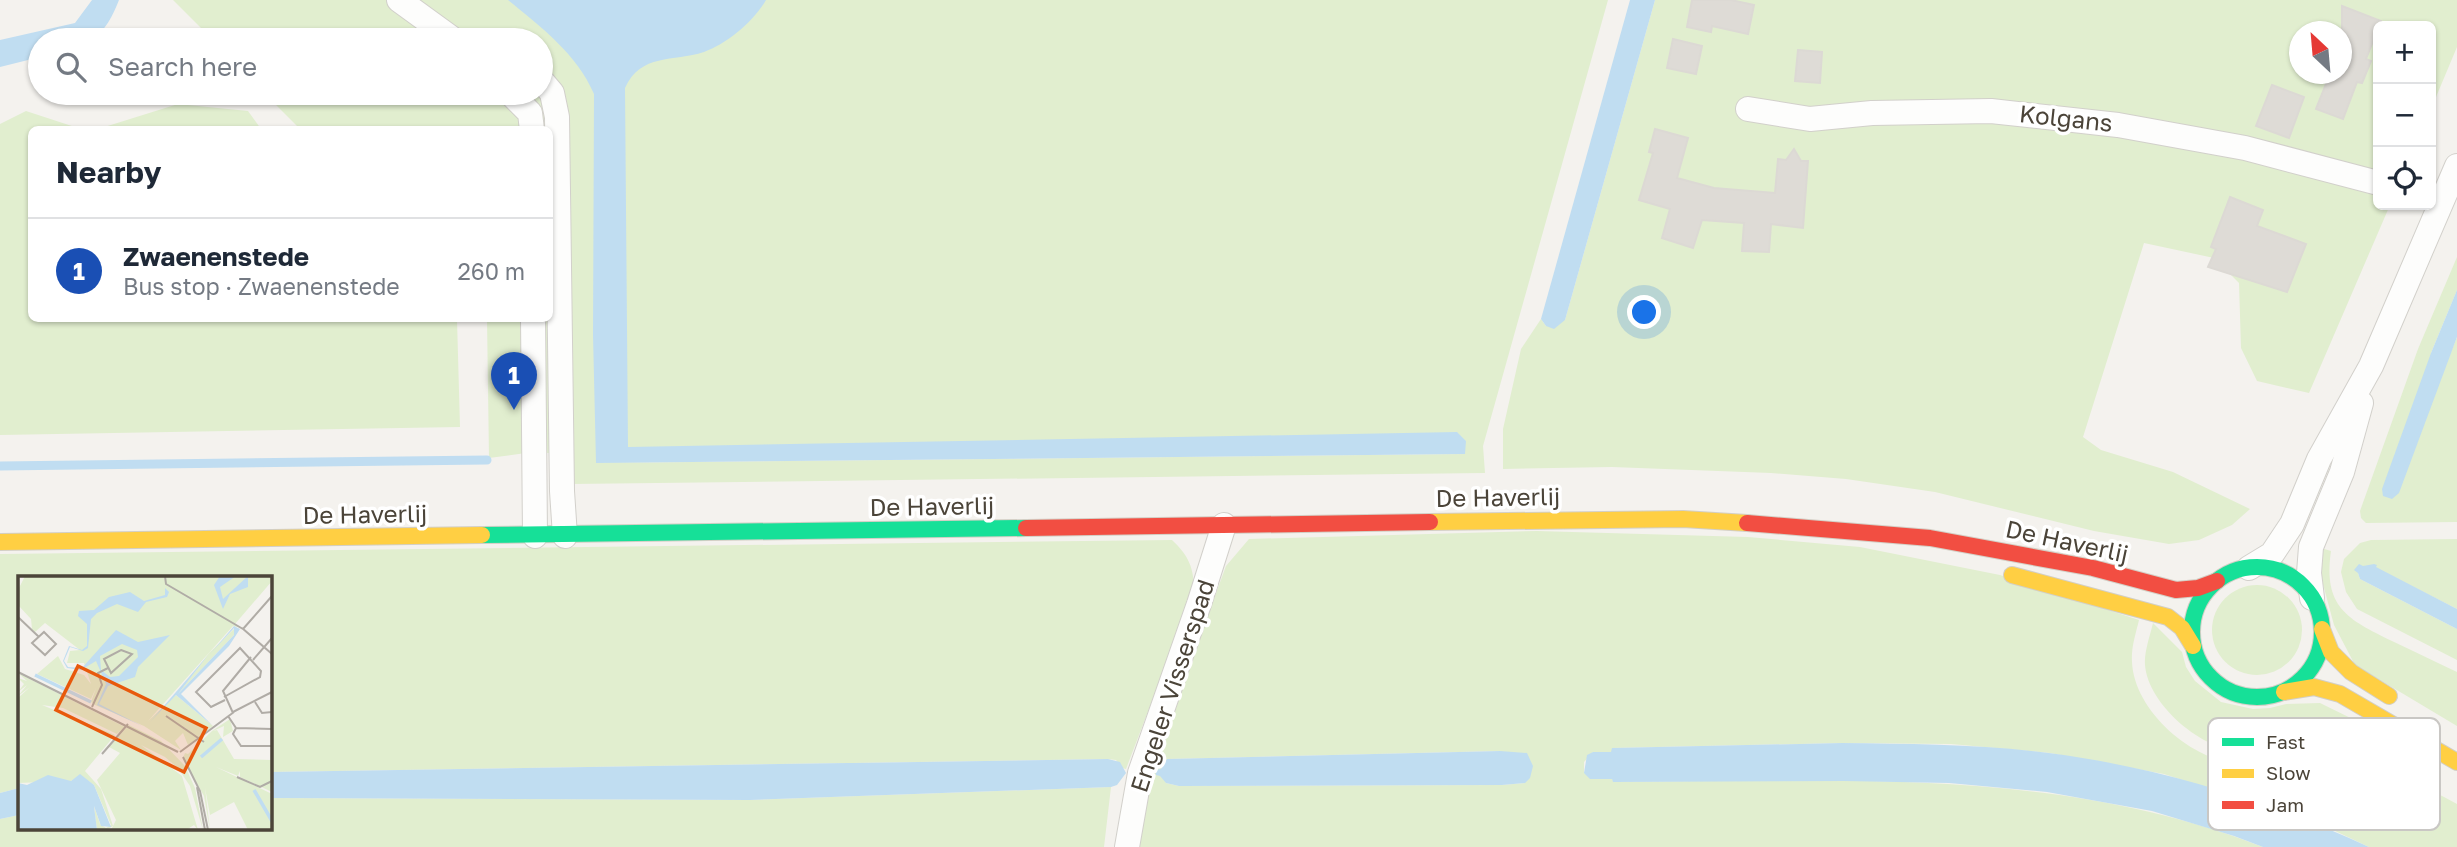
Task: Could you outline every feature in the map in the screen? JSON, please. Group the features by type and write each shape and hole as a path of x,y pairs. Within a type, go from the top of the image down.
{"street":[{"path":"399,0 441,28"},
{"path":"553,98 557,117 562,491 565,536"},
{"path":"522,105 530,113 532,126"},
{"name":"Kolgans","path":"1748,109 1810,119 1872,113 1991,111 2118,125 2245,148 2373,182"},
{"path":"2249,568 2272,554 2286,535 2319,459 2371,366 2457,166"},
{"path":"533,322 535,536"},
{"path":"2312,598 2309,573 2311,547 2342,472 2371,366"},
{"name":"De Haverlij","path":"0,542 1683,519 1930,538 2093,568 2176,590 2198,588 2217,581"},
{"name":"Engeler Visserspad","path":"1127,847 1140,773 1224,525"},
{"name":"De Haverlij","path":"1863,534 1927,554"},
{"path":"2381,718 2340,694 2314,687 2264,697 2246,696 2227,690 2212,680 2201,667 2193,646 2192,625 2199,604 2217,581 2238,570 2267,568 2290,576 2303,586 2312,598 2331,652 2351,672 2398,701"},
{"name":"De Haverlij","path":"1991,570 2168,618 2182,628 2193,646"},
{"path":"2284,692 2298,683 2311,668 2319,652 2322,629"},
{"path":"2440,752 2457,762"}],"green space":[{"path":"173,0 1608,0 1483,446 1485,473 571,484 570,453 526,453 489,458 487,322 553,322 553,126 297,126 276,105 553,105 553,28 201,28","holes":["1465,447 1465,454 596,463"]},
{"path":"1655,0 2457,0 2457,47 2436,97 2436,21 2373,21 2373,210 2388,210 2309,393 2257,381 2241,348 2239,283 2214,258 2144,243 2083,437 2101,450 2173,472 2250,509 2232,525 2199,540 2169,544 2094,531 1935,492 1846,479 1771,473 1612,467 1503,469 1503,429 1521,349 1541,319 1546,326 1565,320"},
{"path":"175,105 188,105 248,111 259,126 108,126"},
{"path":"26,111 72,126 28,126 28,322 457,322 460,427 0,435 0,124"},
{"path":"2457,257 2457,290 2431,353 2449,357 2457,337 2457,522 2366,523 2361,518 2360,511 2418,349"},
{"path":"1537,531 1748,537 1860,547 2000,575 2139,620 2132,656 2135,680 2143,698 2169,731 2208,755 2208,789 2164,774 2050,753 1951,744 1842,743 1612,748 1612,752 1593,752 1584,762 1584,773 1612,779 1614,782 1860,781 2024,791 2105,803 2185,821 2263,847 1138,847 1152,767 1226,566 1249,539","holes":["1500,751 1525,783 1179,786 1166,783 1161,769 1167,759"]},
{"path":"2457,539 2457,609 2372,566 2358,573 2360,579 2457,629 2457,660 2357,609 2346,592 2341,572 2344,559 2360,543 2371,540"},
{"path":"1172,540 1183,551 1189,563 1194,591 1126,769 1116,760 1108,759 271,772 271,576 18,576 18,788 0,793 0,554"},
{"path":"2321,548 2331,551 2331,586 2335,598 2351,618 2362,626 2457,672 2457,726 2355,665 2334,625 2320,573"},
{"path":"2257,585 2274,589 2289,598 2298,613 2302,630 2298,647 2289,662 2274,671 2257,675 2240,671 2225,662 2216,647 2212,630 2216,613 2225,598 2240,589"},
{"path":"2153,623 2182,652 2186,667 2195,681 2221,702 2253,709 2320,703 2351,718 2208,718 2208,742 2180,723 2156,695 2148,680 2146,649"},
{"path":"1111,787 1104,847 0,847 0,819 18,815 18,830 271,830 271,798 750,800"},
{"path":"2440,795 2457,804 2457,847 2369,847 2333,830 2440,830"}],"water":[{"path":"92,0 119,0 104,28 53,28 75,23"},
{"path":"508,0 766,0 747,24 731,38 704,52 649,64 632,77 625,88 628,447 1457,432 1466,441 1465,454 596,463 593,335 594,94 578,66 553,39 553,28 541,28"},
{"path":"1630,0 1655,0 1565,320 1554,329 1546,326 1541,319"},
{"path":"28,34 28,60 0,67 0,40"},
{"path":"2457,290 2457,337 2399,493 2392,499 2383,496 2382,489 2431,353"},
{"path":"2359,564 2377,565 2376,567 2457,609 2457,629 2360,579 2354,570"},
{"path":"1842,743 1945,745 2049,753 2131,767 2208,787 2208,828 2152,811 2047,792 1949,783 1613,782 1612,779 1590,779 1584,773 1587,755 1593,752 1611,752 1612,748"},
{"path":"1500,751 1527,753 1533,766 1530,778 1525,783 1179,786 1166,783 1156,775 1155,770 1161,769 1167,759"},
{"path":"1108,759 1120,762 1126,773 1117,785 1111,787 750,800 271,798 271,772"},
{"path":"18,788 18,815 0,819 0,793"},
{"path":"2214,830 2331,830 2369,847 2263,847"}],"building":[{"path":"1692,0 1731,0 1754,5 1748,34 1712,26 1711,32 1687,27"},
{"path":"2342,6 2381,21 2373,21 2373,41 2366,59 2371,61 2362,83 2357,82 2343,119 2316,109 2326,84 2352,84 2352,21 2342,21"},
{"path":"1673,39 1702,46 1696,74 1667,68"},
{"path":"1798,50 1822,52 1820,83 1795,81"},
{"path":"2272,85 2304,97 2289,138 2256,126"},
{"path":"1655,129 1688,138 1677,178 1714,188 1775,193 1778,159 1786,160 1794,149 1801,161 1808,161 1803,228 1771,224 1769,252 1742,251 1744,223 1702,220 1693,248 1662,238 1670,209 1639,200 1653,153 1649,152"},
{"path":"2230,197 2263,210 2257,226 2306,244 2287,292 2208,267 2216,249 2211,247"}],"waterway":[{"path":"0,466 487,460"}],"traffic: fast":[{"path":"482,535 1026,528"},
{"path":"2257,567 2282,572 2303,586 2317,607 2322,632 2317,657 2303,678 2282,692 2257,697 2232,692 2211,678 2197,657 2192,632 2197,607 2211,586 2232,572 2257,567"}],"traffic: slow":[{"path":"1430,522 1683,519 1747,523"},
{"path":"0,542 482,535"},
{"path":"2012,575 2168,617 2182,628 2193,646"},
{"path":"2322,629 2331,652 2351,672 2389,696"},
{"path":"2284,692 2314,687 2340,694 2381,718"},
{"path":"2440,752 2457,762"}],"traffic: jam":[{"path":"1026,528 1430,522"},
{"path":"1747,523 1930,538 2093,568 2176,590 2198,588 2217,581"}],"place":[{"name":"Zwaenenstede","path":"514,410"}]}
